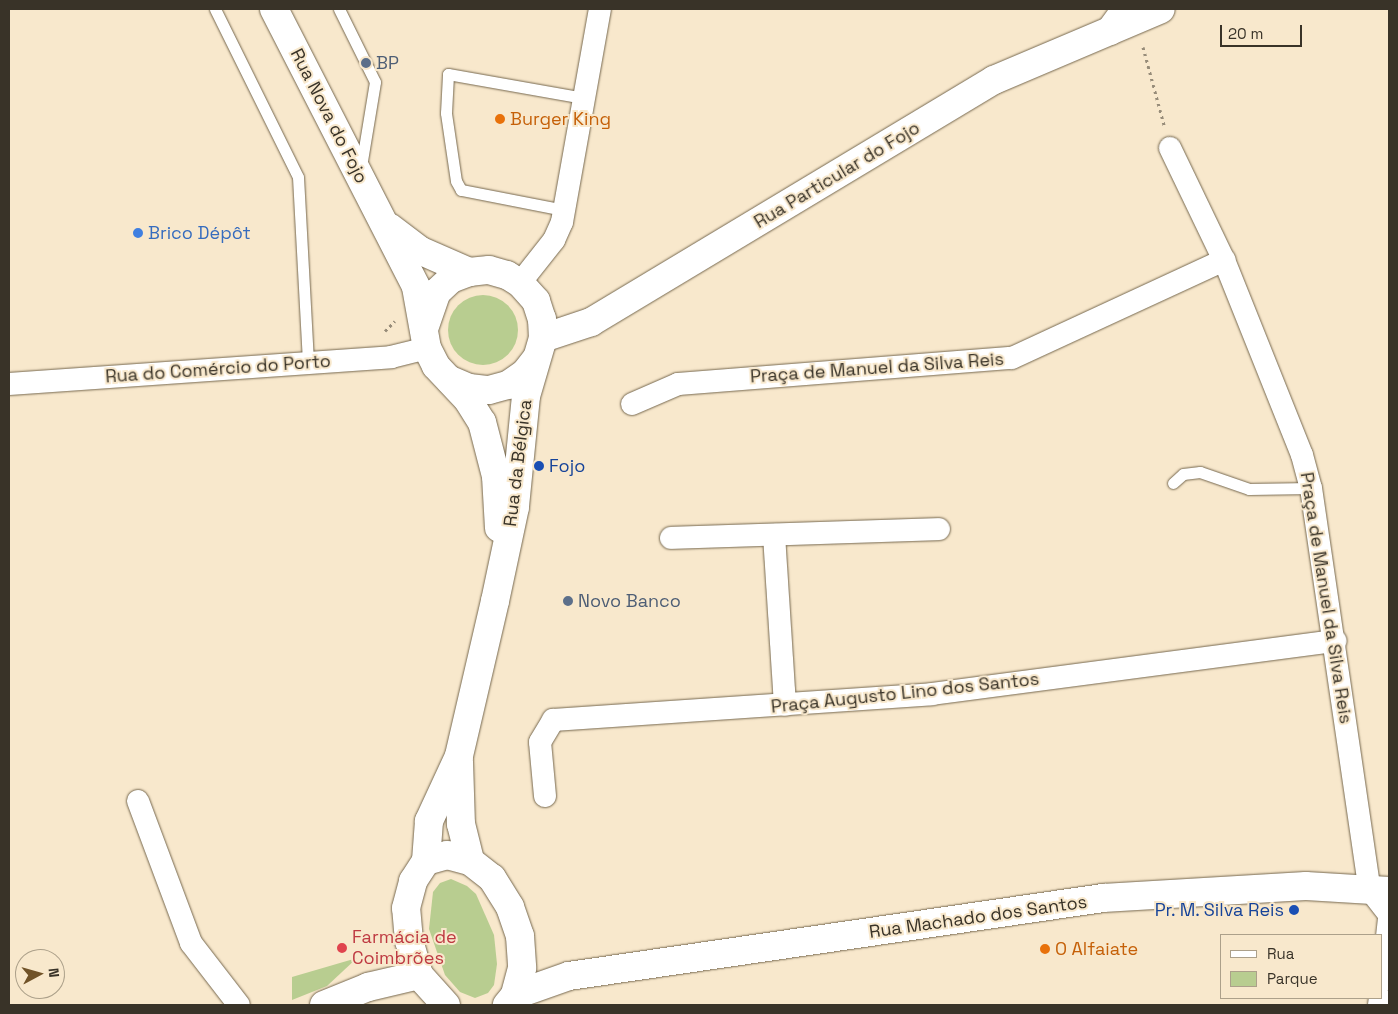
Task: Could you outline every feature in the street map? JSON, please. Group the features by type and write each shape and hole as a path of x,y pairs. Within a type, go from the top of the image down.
{"main road":[{"name":"Rua Nova do Fojo","path":"274,9 384,223"},
{"path":"1131,14 1161,9"},
{"name":"Rua Particular do Fojo","path":"540,348 591,322 994,80 1110,30 1131,14"},
{"name":"Rua da Bélgica","path":"384,223 416,287 425,338 436,366 450,380 482,422 491,449 496,476 501,569"},
{"name":"Rua da Bélgica","path":"384,223 418,250 469,272"},
{"name":"Rua da Bélgica","path":"425,338 437,292 451,279 469,272 489,270 507,275 520,283 536,301 542,319 540,348 526,396 515,507 459,756 430,821 426,862"},
{"name":"Rua da Bélgica","path":"450,380 469,388 489,390 508,385 525,374 540,348"},
{"name":"Rua da Bélgica","path":"459,756 461,824 470,861"},
{"path":"446,1005 419,975 409,941 406,908 413,881 426,862 447,855 470,861 492,878 510,907 520,936 522,968 511,1000"},
{"name":"Rua Machado dos Santos","path":"511,1000 569,976 1103,898 1306,886 1380,890"},
{"name":"Rua Machado dos Santos","path":"522,968 569,976"},
{"path":"324,1005 368,987 419,975"}],"street":[{"path":"520,283 554,240 564,210 600,9"},
{"name":"Praça de Manuel da Silva Reis","path":"1170,148 1224,260 1302,455 1311,488 1380,890"},
{"name":"Praça de Manuel da Silva Reis","path":"632,404 678,384 1012,358 1224,260"},
{"name":"Rua do Comércio do Porto","path":"9,384 391,358 425,338"},
{"path":"671,538 940,529"},
{"path":"774,535 785,705"},
{"name":"Praça Augusto Lino dos Santos","path":"545,796 540,742 553,720 932,694 1336,641"},
{"path":"138,801 191,943 239,1005"},
{"path":"1380,890 1389,914"},
{"path":"1383,972 1389,919"}],"lane":[{"path":"215,9 298,177 308,363"},
{"path":"339,9 375,82 360,176"},
{"path":"564,210 461,190 456,181 446,113 448,74 584,98"},
{"path":"1173,483 1183,474 1207,472 1249,489 1311,488"}],"path":[{"path":"1131,14 1170,148"}],"green space":[{"path":"483,295 496,298 508,305 515,317 518,330 515,343 508,355 496,362 483,365 470,362 458,355 451,343 448,330 451,317 458,305 470,298"},
{"path":"451,879 467,886 476,894 494,935 497,964 494,985 488,993 475,998 460,992 445,975 429,929 433,892 440,883"},
{"path":"357,958 327,986 292,1000 292,977"}],"place":[{"name":"BP","path":"366,63"},
{"name":"Burger King","path":"500,119"},
{"name":"Brico Dépôt","path":"138,233"},
{"name":"Fojo","path":"539,466"},
{"name":"Novo Banco","path":"568,601"},
{"name":"Pr. M. Silva Reis","path":"1294,910"},
{"name":"Farmácia de Coimbrões","path":"342,948"},
{"name":"O Alfaiate","path":"1045,949"}]}
